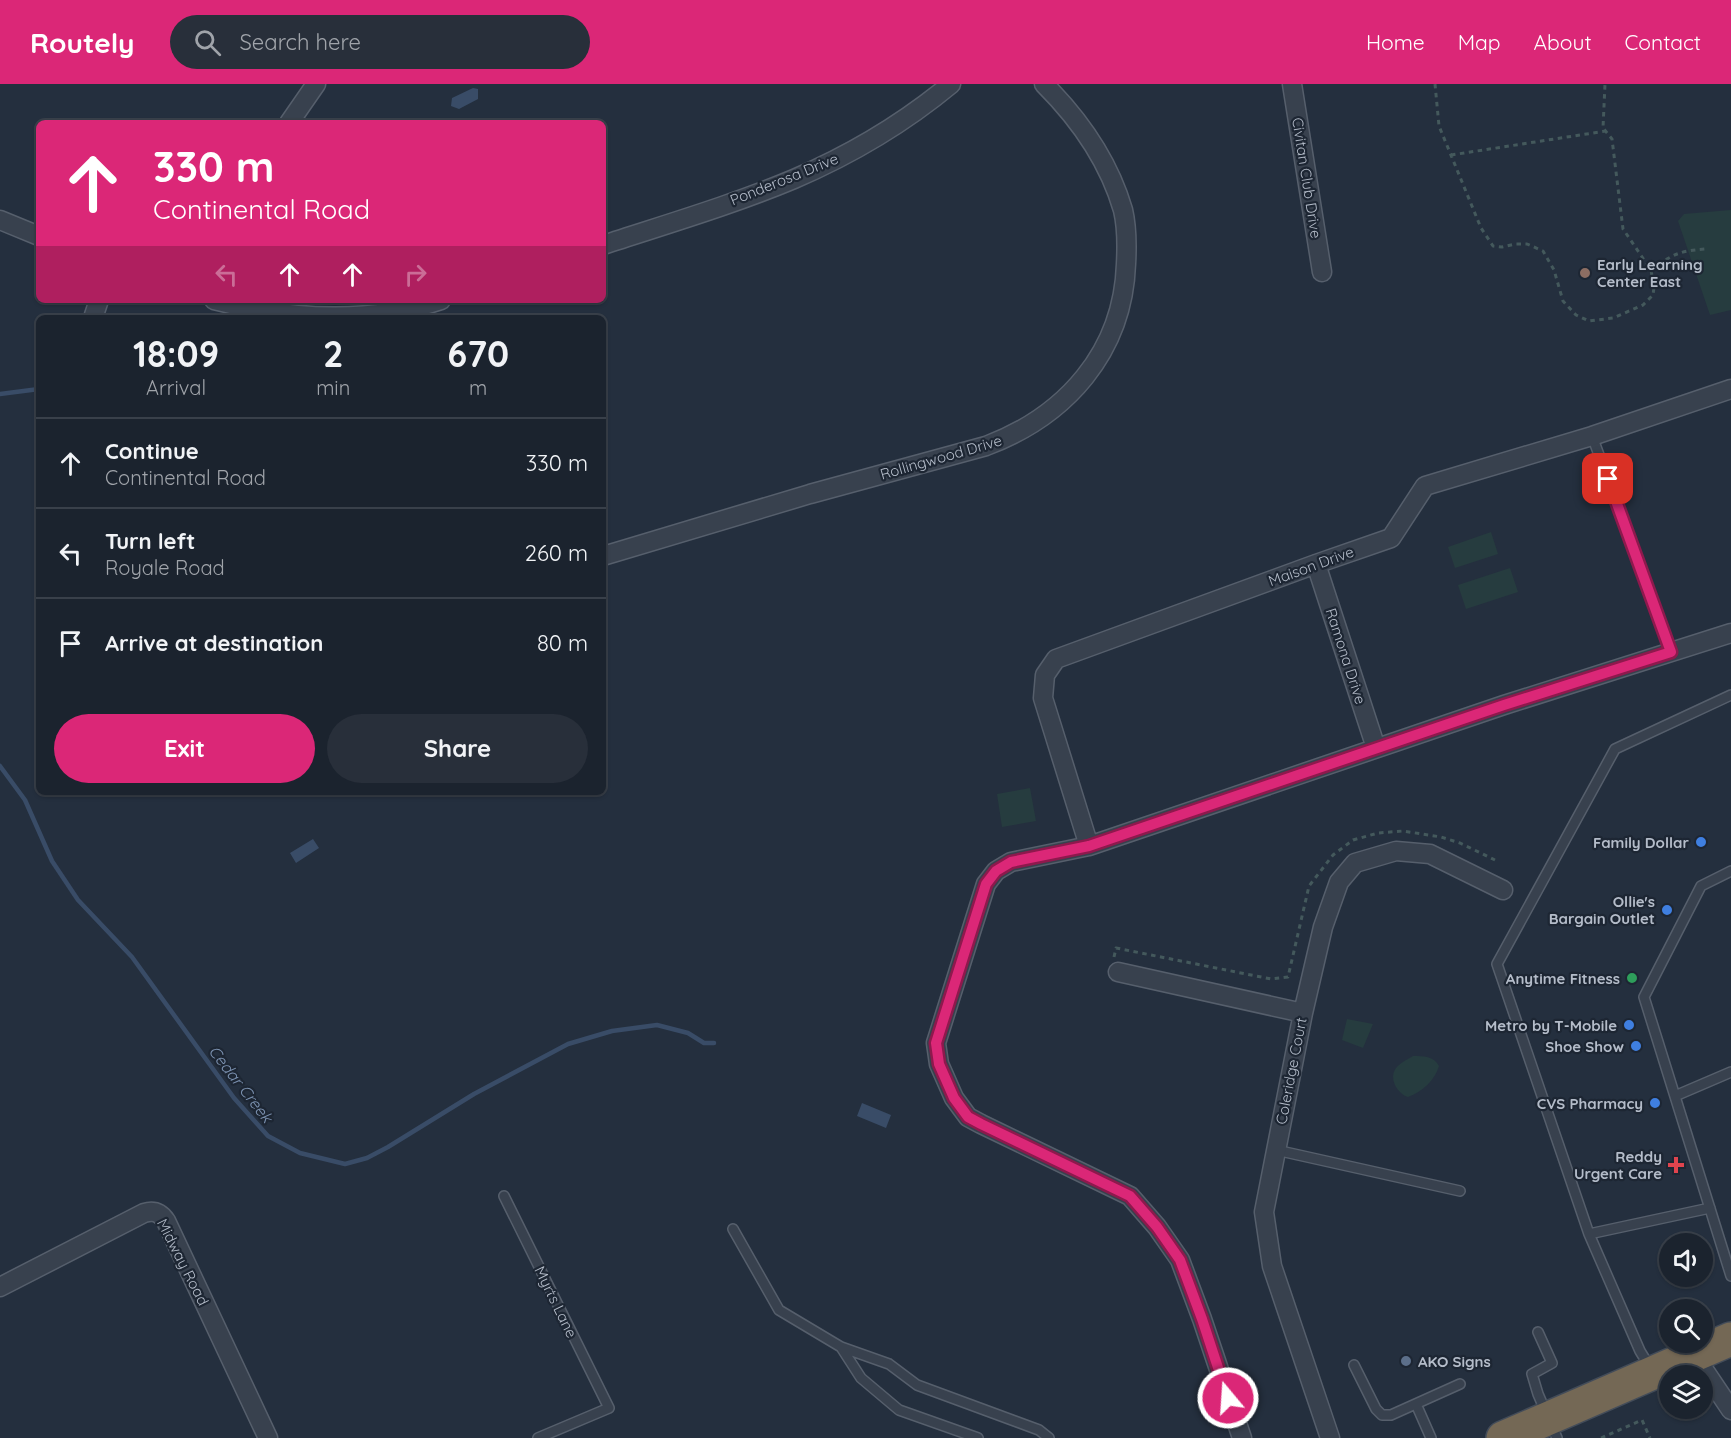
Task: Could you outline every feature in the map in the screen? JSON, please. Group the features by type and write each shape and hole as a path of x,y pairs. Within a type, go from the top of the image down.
{"highway":[{"path":"1503,1438 1553,1429 1654,1374 1731,1339"}],"street":[{"path":"291,120 316,84"},
{"name":"Ponderosa Drive","path":"606,244 755,194 825,164 891,127 951,84"},
{"name":"Rollingwood Drive","path":"606,555 810,494 986,446 1028,427 1069,395 1098,361 1121,308 1126,275 1127,240 1123,212 1109,173 1079,124 1044,84"},
{"name":"Civitan Club Drive","path":"1292,84 1322,272"},
{"path":"0,220 36,235"},
{"path":"230,303 250,309 300,315"},
{"path":"362,315 392,312 429,303"},
{"name":"Maison Drive","path":"1089,846 1043,698 1045,675 1056,659 1391,538 1425,486 1592,436 1731,389"},
{"name":"Ramona Drive","path":"1316,564 1376,748"},
{"path":"1242,1438 1180,1260 1157,1227 1130,1196 991,1130 968,1117 954,1098 939,1064 936,1043 986,884 996,871 1011,862 1089,846 1504,705 1731,633"},
{"name":"Coleridge Court","path":"1330,1438 1272,1266 1264,1212 1303,1012 1323,927 1339,882 1355,863 1396,851 1430,854 1503,890"},
{"path":"1116,966 1303,1012"},
{"name":"Midway Road","path":"0,1287 144,1213 157,1212 166,1221 268,1438"},
{"path":"1694,1355 1728,1400"}],"lane":[{"path":"1592,436 1671,652"},
{"path":"1654,1374 1640,1351 1589,1234 1497,964 1615,749 1731,695"},
{"path":"1730,1271 1644,997 1701,886 1731,871"},
{"path":"1675,1096 1731,1071"},
{"path":"1276,1150 1460,1191"},
{"name":"Myrts Lane","path":"504,1196 609,1408 538,1438"},
{"path":"1589,1234 1710,1208"},
{"path":"733,1229 779,1310 841,1347 889,1364 916,1385 1040,1430 1049,1438"},
{"path":"1538,1332 1552,1363 1532,1374 1553,1429"},
{"path":"841,1347 861,1378 899,1410 978,1438"},
{"path":"1354,1365 1376,1410 1382,1415 1391,1415 1460,1384"},
{"path":"1416,1404 1431,1438"}],"path":[{"path":"1435,84 1439,126 1481,228 1493,246 1502,248 1515,244 1527,244 1543,251 1554,270 1563,301 1576,315 1589,321 1613,318 1642,305 1653,294 1654,287 1651,270 1623,229 1612,139 1603,128 1605,84"},
{"path":"1451,155 1606,131"},
{"path":"1651,270 1670,256 1684,250 1705,249"},
{"path":"1116,966 1116,948 1271,979 1288,977 1309,886 1333,855 1353,840 1378,833 1403,831 1441,837 1460,843 1495,860"},
{"path":"1601,1438 1642,1420 1650,1438"}],"green space":[{"path":"1731,210 1731,310 1710,315 1678,221 1684,214"},
{"path":"1491,532 1498,554 1455,568 1448,547"},
{"path":"1510,568 1518,592 1466,609 1458,585"},
{"path":"1030,788 1036,821 1002,827 997,794"},
{"path":"1347,1019 1373,1024 1363,1048 1342,1040"},
{"path":"1413,1056 1431,1058 1439,1066 1427,1085 1408,1097 1395,1086 1393,1077 1398,1066"}],"water":[{"path":"473,88 478,89 478,99 459,109 451,106 452,98"},
{"path":"313,839 319,848 296,863 290,853"},
{"path":"862,1103 891,1115 886,1128 857,1116"}],"waterway":[{"path":"0,394 36,389"},
{"name":"Cedar Creek","path":"0,766 25,800 52,861 78,900 132,957 234,1098 268,1136 300,1153 345,1164 367,1158 474,1094 568,1044 612,1031 657,1025 688,1033 704,1043 714,1043"}],"place":[{"name":"Early Learning Center East","path":"1585,273"},
{"name":"Family Dollar","path":"1701,842"},
{"name":"Ollie's Bargain Outlet","path":"1667,910"},
{"name":"Anytime Fitness","path":"1632,978"},
{"name":"Metro by T-Mobile","path":"1629,1025"},
{"name":"Shoe Show","path":"1636,1046"},
{"name":"CVS Pharmacy","path":"1655,1103"},
{"name":"Reddy Urgent Care","path":"1676,1165"},
{"name":"AKO Signs","path":"1406,1361"}],"route":[{"path":"1228,1398 1180,1260 1157,1227 1130,1196 968,1117 954,1098 939,1064 936,1043 986,884 996,871 1011,862 1089,846 1504,705 1671,652 1608,479"}]}
